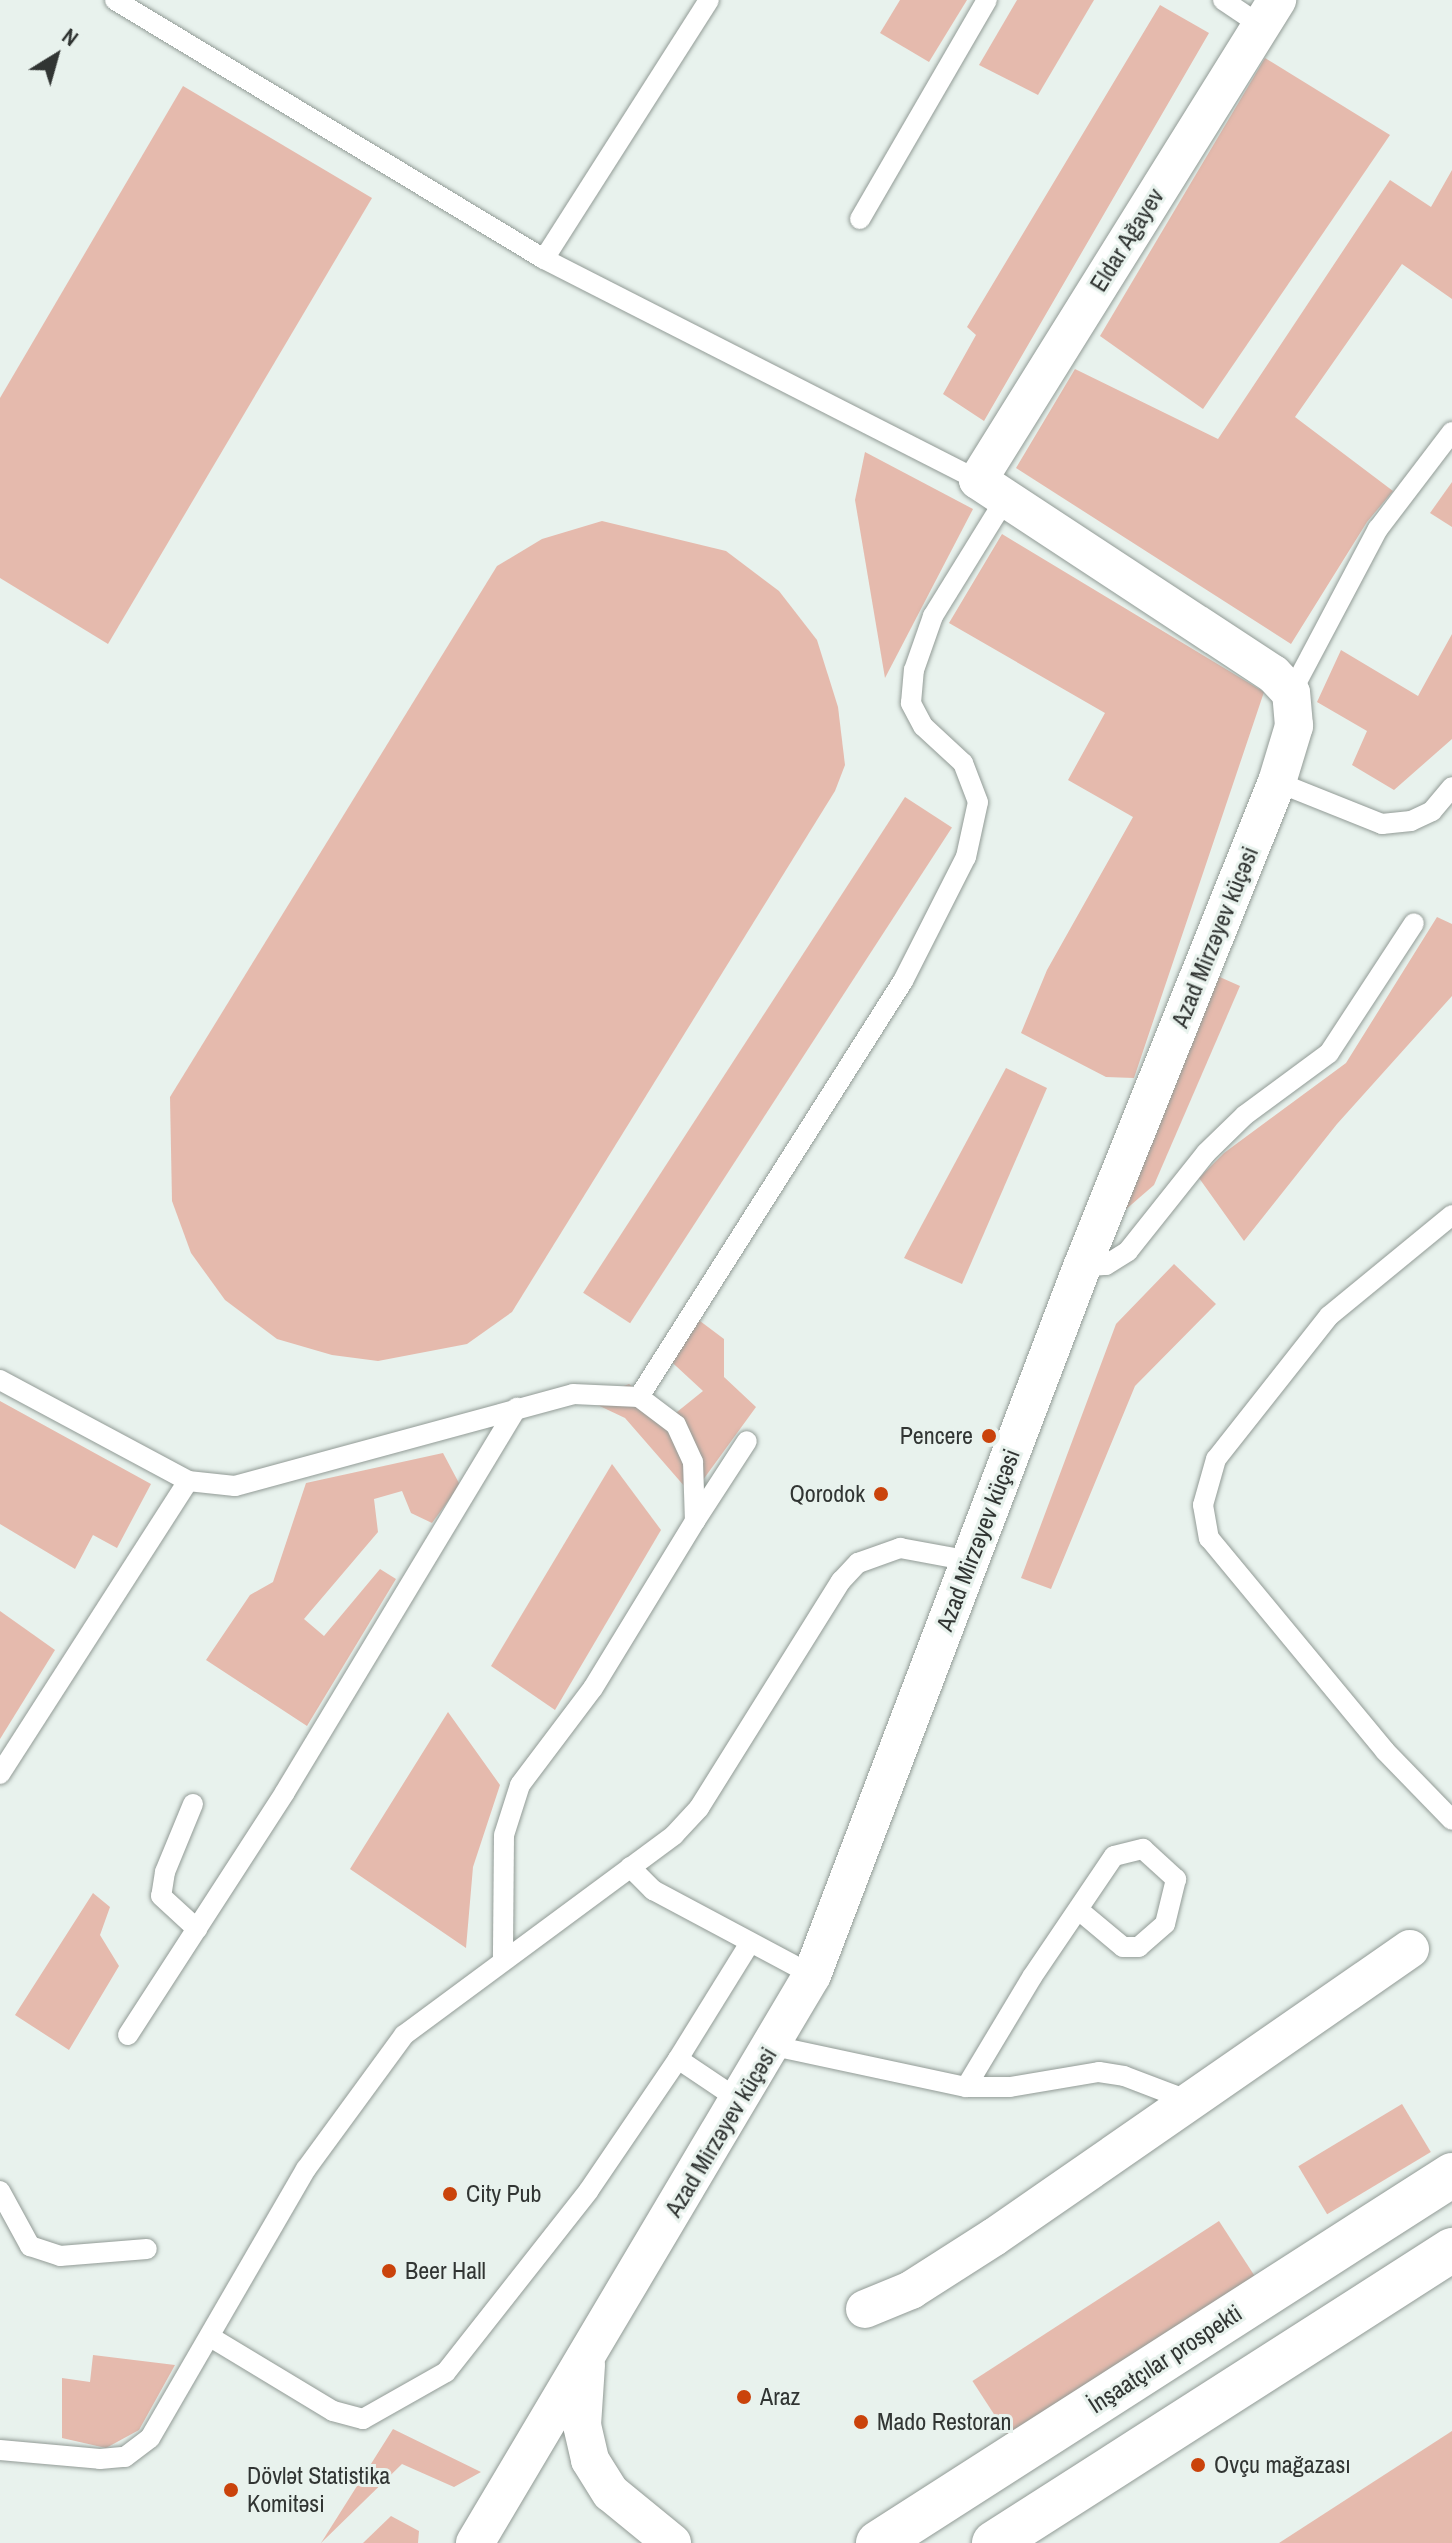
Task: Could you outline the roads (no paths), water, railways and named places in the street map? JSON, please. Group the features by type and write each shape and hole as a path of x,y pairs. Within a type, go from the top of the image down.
{"main road":[{"name":"İnşaatçılar prospekti","path":"878,2543 1452,2175"},
{"path":"994,2543 1452,2250"}],"street":[{"name":"Eldar Ağayev","path":"992,489 1269,13"},
{"path":"992,489 1273,674 1291,693"},
{"name":"Azad Mirzəyev küçəsi","path":"475,2543 774,2046 812,1975 1082,1267 1277,782 1294,726 1291,693"},
{"path":"865,2309 911,2290 994,2237 1187,2100 1410,1949"},
{"path":"588,2354 582,2425 590,2460 611,2493 672,2543"}],"lane":[{"path":"115,0 544,259 992,489 933,616 913,681 911,703 923,726 963,763 978,802 966,857 903,981 639,1397"},
{"path":"544,259 709,0"},
{"path":"860,219 987,0"},
{"path":"1223,0 1269,13"},
{"path":"1291,693 1378,529 1452,432"},
{"path":"1277,782 1382,824 1411,821 1432,811 1452,787"},
{"path":"1082,1267 1106,1265 1128,1251 1206,1153 1245,1115 1329,1053 1414,923"},
{"path":"1452,1215 1329,1316 1216,1459 1203,1505 1209,1538 1385,1751 1452,1820"},
{"path":"0,1380 188,1481 235,1486 573,1394 639,1397 676,1425 693,1462 695,1521"},
{"path":"128,2035 197,1929 517,1408"},
{"path":"503,1957 504,1835 520,1785 593,1688 747,1441"},
{"path":"0,1774 188,1481"},
{"path":"0,2450 125,2457 150,2438 212,2338 306,2169 404,2035 503,1957 674,1835 699,1808 841,1581 858,1563 900,1548 970,1561"},
{"path":"193,1804 165,1872 161,1896 197,1929"},
{"path":"966,2087 1032,1977 1080,1911 1114,1856 1143,1849 1176,1879 1165,1924 1139,1947 1123,1947 1080,1911"},
{"path":"630,1867 653,1890 812,1975"},
{"path":"212,2338 333,2411 363,2419 446,2372 507,2299 678,2059 750,1943"},
{"path":"774,2046 966,2087 1010,2087 1099,2072 1124,2076 1187,2100"},
{"path":"678,2059 739,2100"},
{"path":"0,2191 30,2246 60,2256 147,2249"}],"place":[{"name":"Pencere","path":"989,1436"},
{"name":"Qorodok","path":"881,1494"},
{"name":"City Pub","path":"450,2194"},
{"name":"Beer Hall","path":"389,2271"},
{"name":"Araz","path":"744,2397"},
{"name":"Mado Restoran","path":"861,2422"},
{"name":"Ovçu mağazası","path":"1198,2465"},
{"name":"Dövlət Statistika Komitəsi","path":"231,2490"}]}
